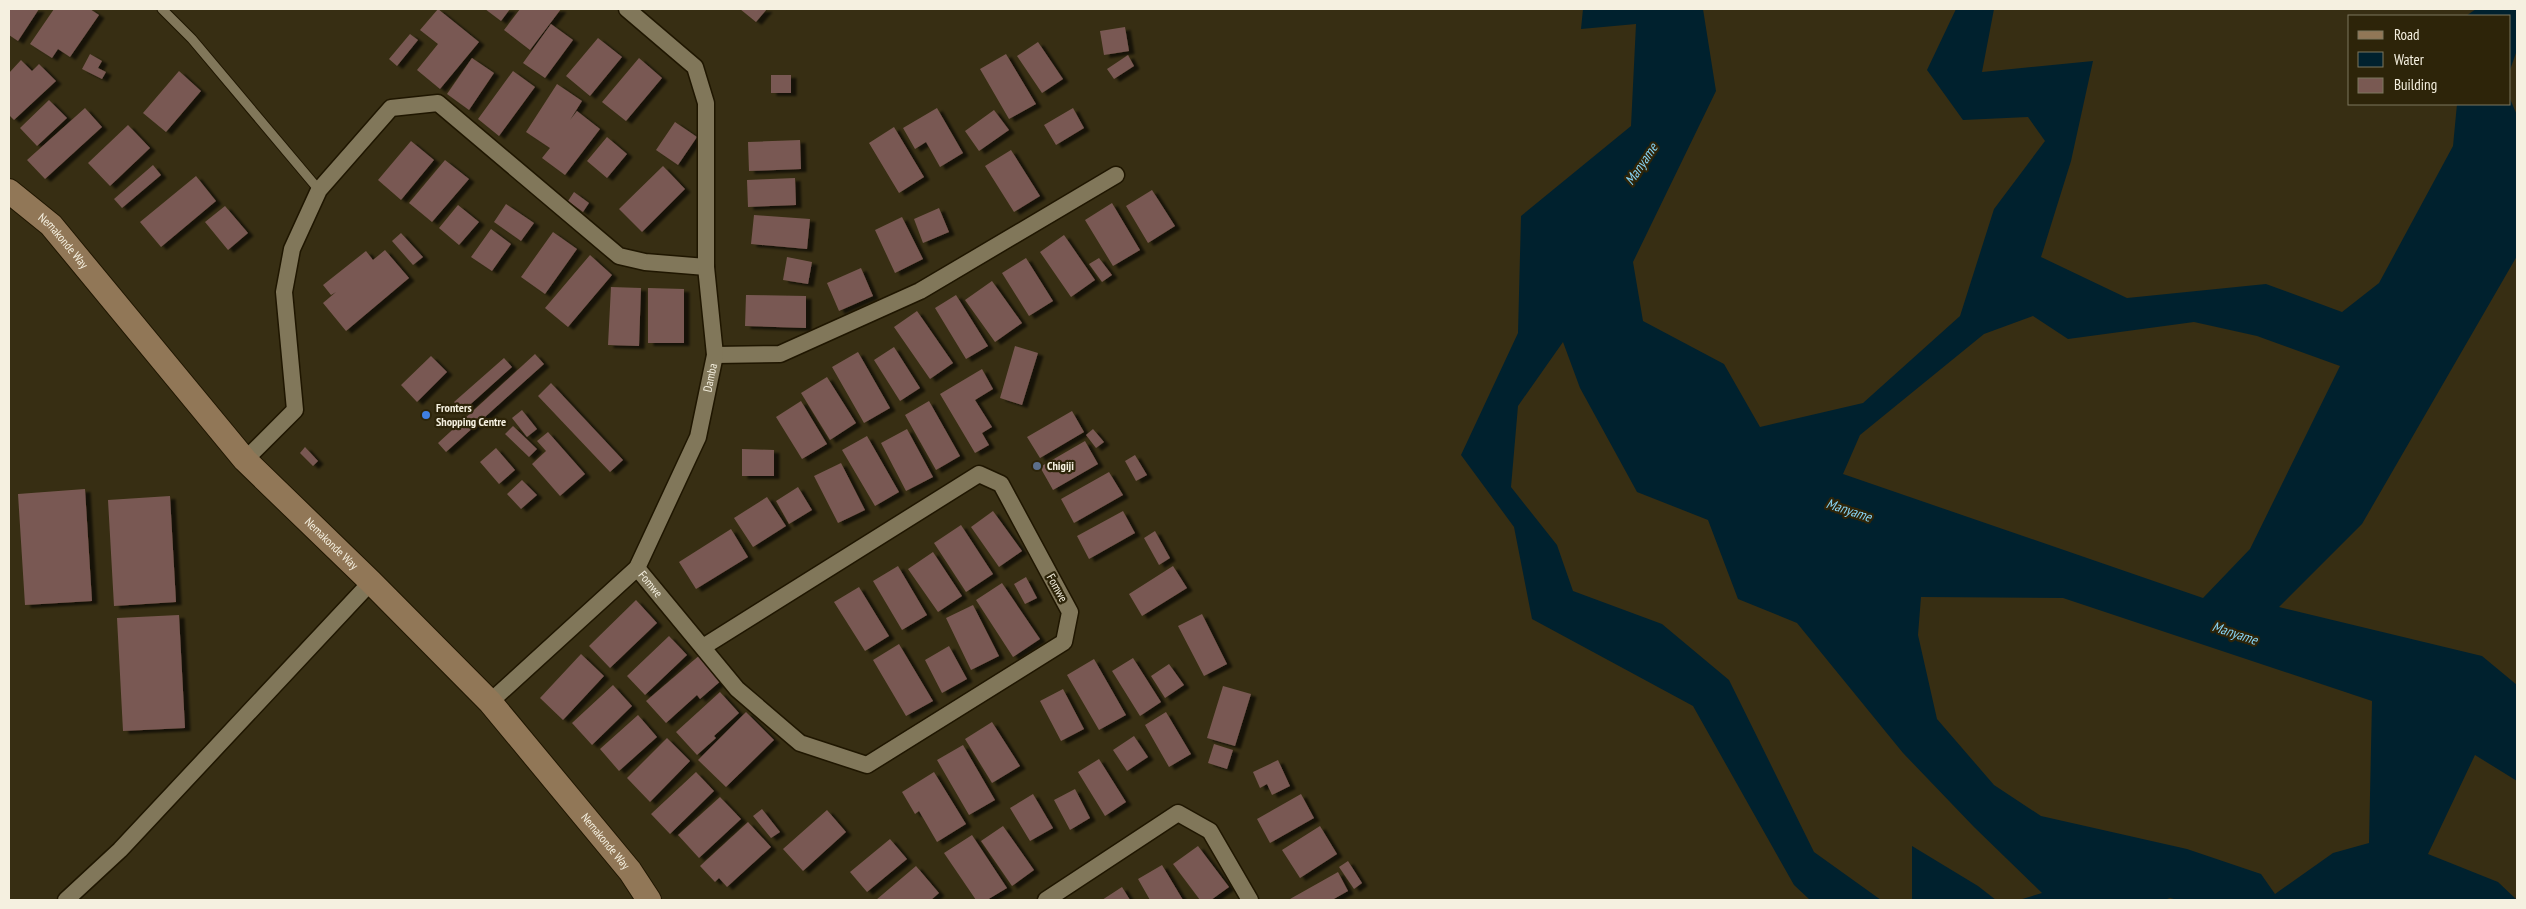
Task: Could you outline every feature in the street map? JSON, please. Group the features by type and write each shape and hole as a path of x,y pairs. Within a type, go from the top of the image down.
{"street":[{"name":"Damba","path":"490,702 637,568 698,437 715,355 706,267 706,103 695,67 635,11"},
{"path":"245,460 295,410 284,292 292,249 319,190 391,108 438,103 619,256 645,262 706,267"},
{"path":"715,355 780,354 912,295 1116,175"},
{"name":"Nemakonde Way","path":"9,191 51,225 245,460 371,582 490,702 630,871 649,900"},
{"name":"Fomwe","path":"637,568 702,647 737,689 800,743 867,765 1064,642 1070,612 1000,484 979,474 702,647"},
{"path":"66,900 120,850 371,582"},
{"path":"1046,900 1178,812 1210,831 1250,900"}],"lane":[{"path":"162,9 192,40 319,190"}],"water":[{"name":"Manyame","path":"1583,9 1703,9 1716,91 1633,262 1643,321 1724,364 1760,427 1863,403 1960,316 1994,209 2045,141 2028,117 1963,120 1927,70 1956,9 1994,9 1982,72 2093,61 2071,161 2041,257 2127,298 2266,284 2342,312 2379,283 2453,146 2457,105 2511,105 2511,101 2517,115 2517,256 2362,524 2279,607 2482,656 2517,685 2517,781 2475,755 2428,854 2498,882 2517,900 2178,900 2170,898 2164,900 2019,900 2042,893 1974,827 1903,753 1797,623 1738,599 1708,520 1637,492 1580,388 1563,342 1518,406 1511,487 1557,545 1573,591 1662,624 1729,680 1814,852 1881,900 1810,900 1794,885 1693,706 1532,619 1514,527 1461,455 1518,333 1521,216 1631,126 1636,24 1581,29","holes":["2033,316 2068,339 2194,322 2257,336 2340,366 2250,549 2203,598 1843,474 1860,435 1984,334","1921,597 2063,598 2372,701 2369,843 2333,853 2275,894 2261,874 2187,849 2041,816 1994,785 1937,719 1918,635"]},
{"path":"2476,9 2517,9 2517,50 2511,67 2511,15 2467,15"},
{"path":"1912,846 1978,886 1996,900 1912,900"}],"building":[{"path":"9,9 39,9 18,41 9,35"},
{"path":"54,9 90,9 99,15 70,57 58,49 52,58 30,44"},
{"path":"438,9 479,42 440,89 417,70 438,44 420,30"},
{"path":"485,9 510,9 501,21"},
{"path":"520,9 561,9 530,50 504,30"},
{"path":"740,9 767,9 756,22"},
{"path":"551,24 573,40 545,78 523,63"},
{"path":"1125,27 1129,51 1104,55 1100,31"},
{"path":"410,34 418,40 397,66 389,59"},
{"path":"598,38 622,57 590,96 566,76"},
{"path":"1038,42 1063,79 1042,93 1017,56"},
{"path":"90,54 102,61 98,68 106,72 102,79 82,69"},
{"path":"1006,54 1036,104 1009,119 980,69"},
{"path":"1128,55 1134,66 1114,79 1107,69"},
{"path":"472,58 494,73 469,110 447,94"},
{"path":"639,58 662,78 626,121 602,102"},
{"path":"21,60 32,71 39,64 56,81 14,120 9,115 9,73"},
{"path":"179,71 201,91 166,132 143,113"},
{"path":"513,71 535,87 499,136 478,119"},
{"path":"771,75 791,75 791,93 771,93"},
{"path":"557,84 582,101 570,120 577,111 600,129 565,175 542,158 550,148 526,132"},
{"path":"49,100 67,118 37,146 20,128"},
{"path":"85,108 102,127 45,179 27,160"},
{"path":"937,108 963,153 940,167 926,142 915,149 903,128"},
{"path":"1073,108 1084,128 1056,145 1044,125"},
{"path":"994,110 1009,130 979,151 965,131"},
{"path":"675,122 697,137 678,165 656,150"},
{"path":"128,125 150,148 110,186 88,163"},
{"path":"894,127 924,177 899,193 869,143"},
{"path":"607,137 627,154 607,178 587,161"},
{"path":"800,140 801,169 749,171 748,142"},
{"path":"411,141 434,160 401,200 378,180"},
{"path":"1011,150 1040,196 1014,212 985,166"},
{"path":"445,160 469,179 432,222 409,203"},
{"path":"153,165 161,175 122,208 114,199"},
{"path":"663,166 685,189 642,232 619,209"},
{"path":"196,176 216,201 161,247 140,222"},
{"path":"795,178 796,205 748,207 747,180"},
{"path":"1152,190 1175,226 1148,243 1126,206"},
{"path":"574,192 589,203 583,212 568,201"},
{"path":"1112,203 1140,250 1113,266 1085,220"},
{"path":"506,204 534,223 521,241 494,222"},
{"path":"458,205 479,222 459,245 439,228"},
{"path":"225,206 248,233 228,250 205,222"},
{"path":"939,208 949,232 923,243 914,219"},
{"path":"754,215 810,219 807,249 751,244"},
{"path":"902,217 923,259 895,273 875,230"},
{"path":"491,229 511,244 492,271 471,257"},
{"path":"553,232 577,249 545,294 521,277"},
{"path":"401,233 423,257 413,265 392,241"},
{"path":"1064,235 1095,280 1071,297 1040,252"},
{"path":"385,250 409,278 346,331 323,303 336,292 331,295 323,285 366,251 373,260"},
{"path":"590,255 612,275 568,327 545,308"},
{"path":"787,257 812,262 808,284 783,280"},
{"path":"1026,258 1053,301 1029,316 1002,273"},
{"path":"1099,258 1112,275 1102,282 1089,264"},
{"path":"861,268 873,296 839,311 827,283"},
{"path":"992,281 1022,323 995,342 965,300"},
{"path":"611,287 641,288 639,346 608,345"},
{"path":"648,288 684,289 684,343 648,343"},
{"path":"746,295 806,296 806,328 745,326"},
{"path":"956,295 988,346 966,359 935,308"},
{"path":"917,311 953,363 930,379 894,327"},
{"path":"1015,346 1038,353 1022,405 1000,398"},
{"path":"894,347 920,388 900,401 874,360"},
{"path":"858,352 890,408 864,423 832,367"},
{"path":"535,354 544,364 446,452 438,443"},
{"path":"431,356 447,372 417,402 401,385"},
{"path":"504,358 512,367 463,411 454,402"},
{"path":"982,369 993,389 975,400 992,427 982,433 989,445 975,453 940,394"},
{"path":"827,377 856,423 830,440 801,393"},
{"path":"551,383 623,460 610,472 538,396"},
{"path":"801,401 827,444 802,459 776,417"},
{"path":"929,401 960,456 936,470 905,415"},
{"path":"522,410 537,429 527,437 512,418"},
{"path":"1072,411 1084,432 1040,458 1027,437"},
{"path":"513,426 537,449 529,457 505,434"},
{"path":"907,429 933,477 906,491 881,443"},
{"path":"1093,429 1104,442 1096,448 1086,435"},
{"path":"548,432 585,474 560,496 532,464 546,451 537,441"},
{"path":"867,436 899,492 875,506 842,450"},
{"path":"1085,441 1098,464 1053,490 1040,467"},
{"path":"305,447 318,461 313,466 300,453"},
{"path":"496,448 515,470 499,484 480,462"},
{"path":"742,449 774,450 774,476 742,476"},
{"path":"1135,455 1147,475 1136,481 1125,461"},
{"path":"841,463 865,510 838,523 814,476"},
{"path":"1109,472 1123,495 1074,523 1061,499"},
{"path":"522,480 537,495 521,509 507,494"},
{"path":"798,487 812,510 789,524 776,501"},
{"path":"85,489 92,601 25,605 18,494"},
{"path":"170,496 176,602 114,606 108,500"},
{"path":"767,497 786,526 753,547 734,518"},
{"path":"993,511 1022,551 999,567 971,527"},
{"path":"1123,511 1135,533 1089,559 1077,536"},
{"path":"961,525 993,574 966,592 934,543"},
{"path":"731,529 748,557 696,589 679,562"},
{"path":"1155,531 1170,558 1159,565 1144,538"},
{"path":"933,552 962,596 938,612 908,569"},
{"path":"898,566 927,615 902,630 873,581"},
{"path":"1173,566 1187,588 1142,616 1129,594"},
{"path":"1026,577 1037,598 1025,604 1014,584"},
{"path":"1002,583 1040,639 1013,657 976,600"},
{"path":"859,587 889,636 865,651 834,602"},
{"path":"636,600 657,623 610,668 589,646"},
{"path":"973,605 999,656 971,670 946,618"},
{"path":"1202,614 1227,664 1204,676 1178,626"},
{"path":"179,615 185,728 123,731 117,618"},
{"path":"669,636 687,655 645,695 627,676"},
{"path":"899,644 933,701 906,716 873,660"},
{"path":"949,646 967,679 942,693 925,660"},
{"path":"581,654 604,676 563,720 540,698"},
{"path":"701,654 723,679 700,699 697,695 666,723 646,701"},
{"path":"1133,658 1161,702 1140,716 1112,671"},
{"path":"1094,659 1126,715 1099,730 1067,675"},
{"path":"1169,664 1184,685 1165,698 1151,676"},
{"path":"613,685 632,706 592,745 572,723"},
{"path":"1223,686 1251,694 1235,746 1207,738"},
{"path":"1063,689 1084,729 1061,741 1040,701"},
{"path":"720,692 739,713 697,755 676,732"},
{"path":"746,712 774,740 726,787 698,760"},
{"path":"1166,712 1191,754 1169,767 1145,725"},
{"path":"638,715 657,737 619,771 600,749"},
{"path":"992,722 1020,766 992,783 965,739"},
{"path":"1134,736 1148,757 1127,771 1113,750"},
{"path":"667,738 690,761 650,802 627,778"},
{"path":"1214,744 1233,750 1227,769 1208,763"},
{"path":"963,745 995,800 969,815 937,760"},
{"path":"1099,759 1126,802 1105,816 1078,772"},
{"path":"1278,760 1290,786 1272,795 1267,784 1260,788 1253,772"},
{"path":"696,772 714,791 670,834 651,814"},
{"path":"934,772 966,824 937,842 919,811 915,814 902,792"},
{"path":"1075,789 1090,818 1070,830 1054,800"},
{"path":"1033,794 1053,828 1030,841 1010,808"},
{"path":"1301,794 1314,818 1270,843 1257,819"},
{"path":"720,797 741,819 699,858 678,835"},
{"path":"762,809 780,832 771,838 753,816"},
{"path":"827,810 846,832 803,871 783,849"},
{"path":"748,822 771,847 727,887 719,878 715,882 700,866"},
{"path":"1003,826 1034,870 1012,886 981,841"},
{"path":"1320,826 1337,854 1300,878 1282,850"},
{"path":"972,835 1007,888 987,900 976,900 944,853"},
{"path":"890,839 907,859 867,892 850,872"},
{"path":"1198,846 1229,887 1211,900 1200,900 1173,864"},
{"path":"1348,861 1362,883 1354,889 1339,867"},
{"path":"1162,865 1183,900 1150,900 1138,879"},
{"path":"916,866 939,893 931,900 876,900"},
{"path":"1338,872 1348,891 1332,900 1290,899"},
{"path":"1122,887 1130,900 1102,900"}],"place":[{"name":"Fronters Shopping Centre","path":"426,415"},
{"name":"Chigiji","path":"1037,466"}]}
